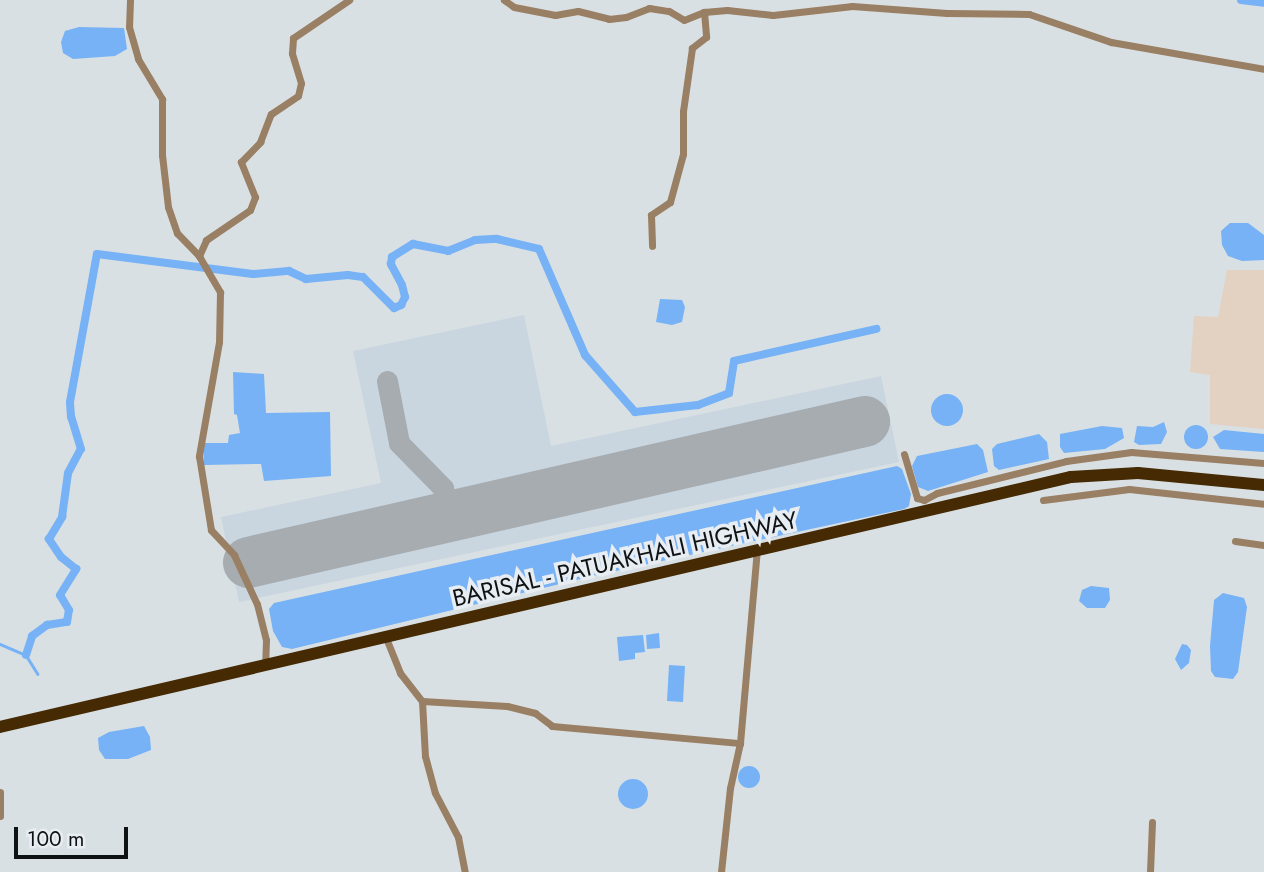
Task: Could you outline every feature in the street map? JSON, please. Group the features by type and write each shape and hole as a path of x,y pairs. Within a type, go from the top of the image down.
{"highway":[{"name":"BARISAL - PATUAKHALI HIGHWAY","path":"0,727 1084,475 1138,473 1264,485"}],"street":[{"path":"130,0 129,27 138,59 162,99 161,144 168,208 177,233 199,257 220,292 219,342 199,456 211,530 234,555 257,604 266,640 265,665"},
{"path":"199,257 205,240 250,210 255,197 241,162 252,154 260,142 271,114 298,96 301,83 292,53 293,38 349,0"},
{"path":"504,0 514,7 555,15 578,11 609,19 626,17 649,8 669,11 684,20 704,12 727,10 773,15 852,6 947,13 1028,14 1111,43 1264,69"},
{"path":"652,246 651,215 670,202 683,154 683,111 692,48 706,37 704,12"},
{"path":"904,454 917,498 924,500 937,493 1066,461 1131,452 1264,463"},
{"path":"1044,500 1129,489 1264,504"},
{"path":"1235,541 1264,545"},
{"path":"721,872 730,788 740,743 757,549"},
{"path":"386,638 400,673 422,701 425,756 435,793 458,837 465,872"},
{"path":"422,701 507,706 535,713 552,726 740,743"},
{"path":"0,792 0,817"},
{"path":"1150,872 1152,822"}],"shaded area":[{"path":"1227,270 1264,270 1264,429 1210,424 1210,375 1190,372 1194,316 1218,317"},
{"path":"524,315 551,446 881,376 899,462 239,602 221,517 381,483 353,351"}],"water":[{"path":"79,27 124,28 127,49 115,56 73,59 63,53 61,42 65,31"},
{"path":"1230,223 1248,223 1264,235 1264,260 1242,261 1228,256 1222,245 1221,231"},
{"path":"660,299 682,300 685,307 682,322 672,325 656,322"},
{"path":"233,372 264,374 266,413 330,412 331,476 264,481 261,464 204,465 203,443 228,443 229,435 240,433 237,415 234,414"},
{"path":"947,394 958,399 963,410 958,421 947,426 936,421 931,410 936,399"},
{"path":"1164,422 1167,432 1161,444 1139,445 1134,442 1137,426 1153,427"},
{"path":"1196,425 1204,429 1208,437 1204,445 1196,449 1188,445 1184,437 1188,429"},
{"path":"1102,426 1122,428 1124,438 1105,449 1064,453 1060,447 1060,434"},
{"path":"1224,430 1264,434 1264,452 1220,449 1213,437"},
{"path":"1039,434 1047,442 1049,459 999,470 994,466 992,449 997,444"},
{"path":"977,444 983,450 988,472 928,491 918,487 912,466 917,456"},
{"path":"897,466 902,469 911,494 909,506 904,509 597,575 292,649 282,647 273,631 269,609 274,603"},
{"path":"1091,586 1109,588 1110,600 1105,608 1087,608 1079,601 1082,590"},
{"path":"1223,593 1244,598 1247,607 1238,672 1233,679 1215,677 1211,671 1214,600"},
{"path":"659,633 660,648 647,649 646,635"},
{"path":"643,635 645,652 635,653 635,659 619,661 617,637"},
{"path":"1182,644 1191,650 1189,663 1181,670 1175,659"},
{"path":"669,665 685,666 683,702 667,701"},
{"path":"144,726 150,737 151,750 128,759 105,759 99,750 98,738 109,732"},
{"path":"749,766 759,773 760,777 753,787 749,788 739,781 738,777 745,767"},
{"path":"633,779 639,780 647,788 647,800 639,808 633,809 627,808 619,800 618,794 619,788 627,780"}],"waterway":[{"path":"1241,0 1264,3"},
{"path":"26,655 32,636 47,625 67,622 69,610 60,595 76,569 61,557 49,539 62,517 68,473 81,449 71,417 70,402 97,254 253,274 289,271 306,279 348,275 363,277 394,308 401,305 405,297 391,264 392,257 413,244 448,251 475,240 497,239 539,249 585,355 635,412 698,405 729,393 734,361 876,329"},
{"path":"0,644 26,655 38,674"}],"taxiway":[{"path":"387,381 399,443 443,488 448,516"}],"runway":[{"path":"248,562 864,421"}]}
